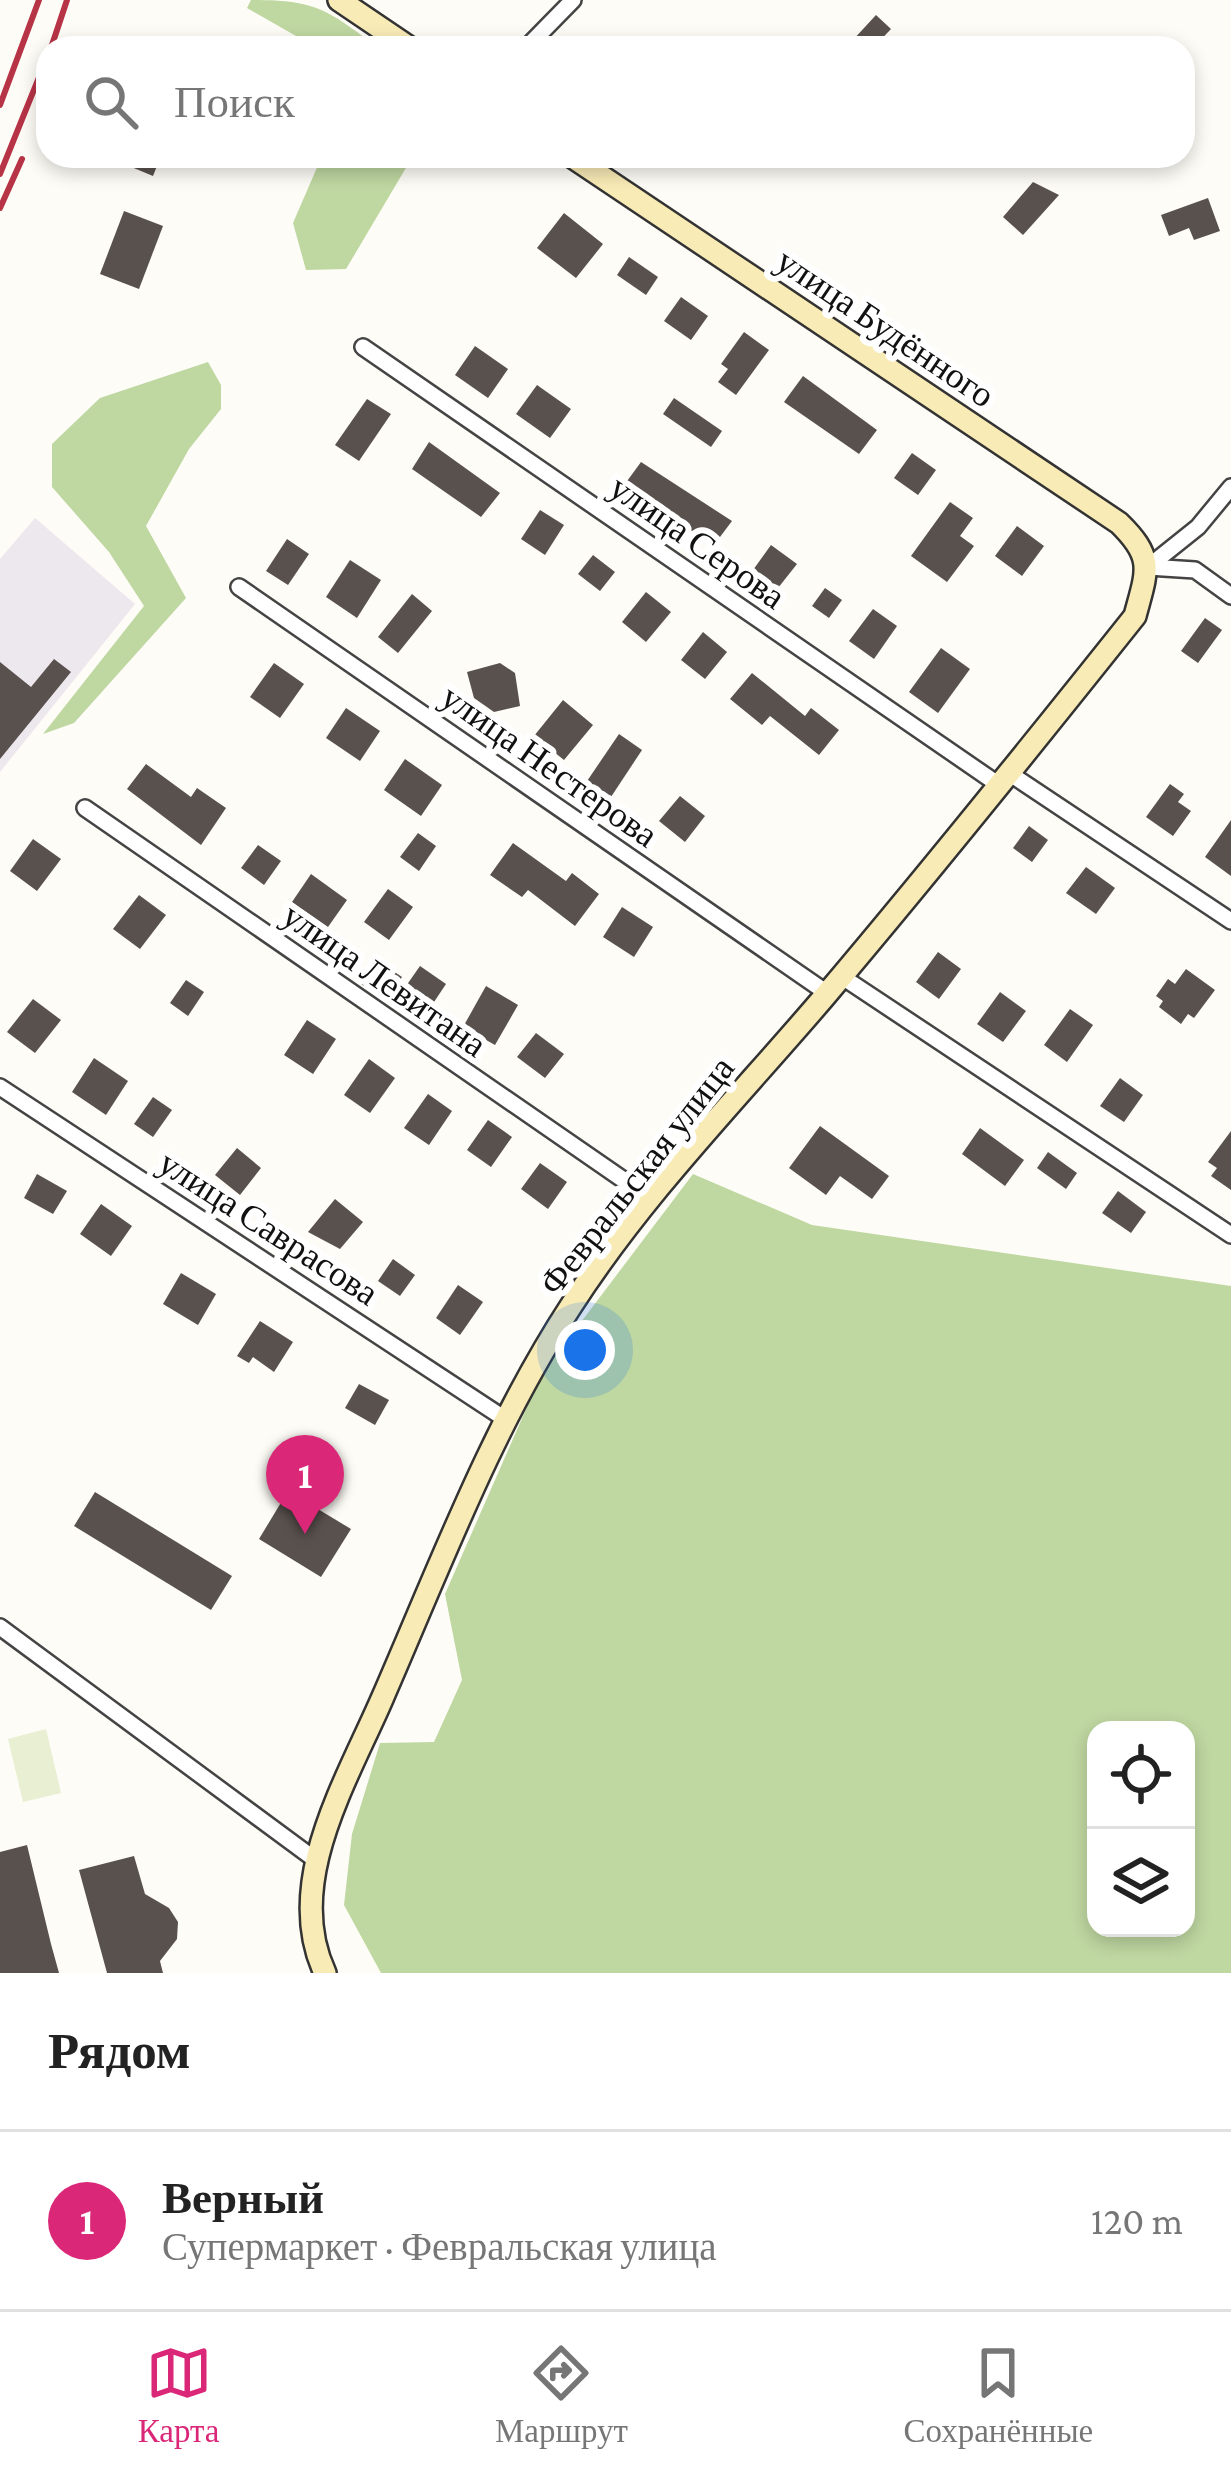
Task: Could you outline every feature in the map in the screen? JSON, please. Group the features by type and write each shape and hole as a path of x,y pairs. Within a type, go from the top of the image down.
{"main road":[{"path":"340,0 392,36"},
{"name":"улица Будённого","path":"589,168 1119,523 1137,540 1148,567"},
{"name":"Февральская улица","path":"325,1973 313,1947 306,1905 345,1784 506,1419 571,1305 648,1203 834,985 1135,616 1148,567"}],"street":[{"path":"538,36 573,0"},
{"name":"улица Серова","path":"363,346 1004,779 1231,921"},
{"path":"1148,567 1198,527 1231,487"},
{"path":"1148,567 1195,570 1231,596"},
{"name":"улица Нестерова","path":"239,587 834,985 1231,1235"},
{"name":"улица Левитана","path":"85,808 648,1203"},
{"name":"улица Саврасова","path":"0,1087 506,1419"},
{"path":"0,1627 317,1861"}],"shaded area":[{"path":"35,518 135,604 0,772 0,559"}],"green space":[{"path":"251,0 307,5 362,36 296,36 247,8"},
{"path":"317,168 406,168 346,269 306,270 293,223"},
{"path":"208,362 221,385 221,409 189,449 146,526 186,598 74,723 43,734 144,606 109,552 52,487 52,444 100,398"},
{"path":"693,1174 812,1225 1231,1286 1231,1973 381,1973 344,1905 352,1834 380,1743 434,1742 462,1680 445,1594 541,1375"},
{"path":"46,1729 61,1793 23,1802 8,1739"}],"building":[{"path":"876,15 891,29 884,36 857,36"},
{"path":"1033,182 1059,195 1023,235 1003,217"},
{"path":"1208,198 1220,231 1194,240 1189,228 1169,236 1161,215"},
{"path":"124,211 163,226 139,289 100,274"},
{"path":"564,213 603,244 576,278 537,248"},
{"path":"629,257 658,277 646,295 617,275"},
{"path":"681,297 708,316 691,340 664,321"},
{"path":"744,332 769,350 736,395 718,382 728,369 721,364"},
{"path":"475,346 508,369 488,398 455,375"},
{"path":"803,376 877,430 859,454 784,402"},
{"path":"537,385 571,409 550,438 516,414"},
{"path":"674,398 722,431 711,447 663,414"},
{"path":"367,399 391,414 359,461 335,445"},
{"path":"429,442 500,493 481,517 412,469"},
{"path":"912,453 936,470 918,495 894,478"},
{"path":"641,462 732,521 714,545 622,488"},
{"path":"950,502 973,518 960,536 974,546 947,582 911,556"},
{"path":"540,510 564,525 545,555 521,539"},
{"path":"1017,526 1044,546 1022,576 995,556"},
{"path":"287,539 309,554 288,585 266,571"},
{"path":"771,545 797,564 778,588 753,570"},
{"path":"593,555 615,572 600,591 578,574"},
{"path":"350,560 381,580 357,618 326,597"},
{"path":"825,588 842,600 829,618 812,606"},
{"path":"646,592 671,612 646,642 622,622"},
{"path":"412,594 432,611 398,653 378,637"},
{"path":"873,609 897,626 874,659 849,641"},
{"path":"1205,618 1222,630 1198,663 1181,651"},
{"path":"703,632 727,652 705,679 681,660"},
{"path":"941,648 970,669 938,713 909,692"},
{"path":"54,659 71,672 0,759 0,662 31,687"},
{"path":"274,663 304,684 280,718 250,697"},
{"path":"500,663 515,673 520,706 494,712 474,698 467,672"},
{"path":"752,673 805,716 811,708 839,730 819,755 770,716 762,725 730,699"},
{"path":"563,700 593,725 564,760 534,736"},
{"path":"346,708 380,731 360,761 326,738"},
{"path":"619,734 642,750 607,803 583,787"},
{"path":"405,759 442,785 421,816 384,790"},
{"path":"146,764 191,797 197,788 226,808 201,845 127,789"},
{"path":"1170,784 1184,794 1178,802 1191,811 1173,836 1146,817"},
{"path":"680,796 705,816 685,842 659,821"},
{"path":"1231,820 1231,876 1205,857"},
{"path":"1029,826 1048,840 1032,862 1013,848"},
{"path":"418,833 436,846 419,871 400,857"},
{"path":"33,839 61,859 37,891 10,871"},
{"path":"513,843 566,881 572,873 599,894 575,926 528,890 522,897 490,875"},
{"path":"258,845 281,861 264,885 241,868"},
{"path":"1086,867 1115,888 1096,914 1066,893"},
{"path":"311,874 347,900 328,927 292,902"},
{"path":"388,889 413,907 389,940 364,922"},
{"path":"139,895 166,915 140,949 113,929"},
{"path":"622,907 653,927 634,957 603,937"},
{"path":"938,952 961,969 939,999 916,982"},
{"path":"377,960 402,977 386,1001 361,984"},
{"path":"420,966 446,984 432,1005 406,986"},
{"path":"1186,969 1215,990 1194,1018 1188,1014 1181,1024 1159,1007 1163,1001 1156,996 1168,979 1175,984"},
{"path":"186,980 204,992 188,1016 170,1003"},
{"path":"486,986 518,1005 495,1045 463,1027"},
{"path":"1000,992 1026,1011 1003,1042 977,1024"},
{"path":"33,999 61,1020 35,1053 7,1032"},
{"path":"1070,1009 1093,1025 1067,1062 1044,1045"},
{"path":"307,1020 336,1039 313,1074 284,1055"},
{"path":"536,1033 564,1054 545,1078 517,1057"},
{"path":"94,1058 128,1081 106,1115 72,1092"},
{"path":"369,1059 395,1078 370,1113 344,1095"},
{"path":"1120,1078 1143,1095 1124,1122 1100,1106"},
{"path":"428,1094 452,1111 429,1145 404,1128"},
{"path":"153,1097 172,1110 153,1137 134,1124"},
{"path":"488,1120 512,1137 491,1167 467,1150"},
{"path":"820,1126 889,1176 872,1199 840,1176 826,1195 789,1168"},
{"path":"980,1128 1024,1160 1005,1186 962,1154"},
{"path":"1231,1131 1231,1190 1211,1176 1217,1168 1208,1162"},
{"path":"237,1148 261,1168 240,1195 215,1175"},
{"path":"1048,1152 1077,1173 1066,1189 1037,1168"},
{"path":"540,1163 567,1182 548,1209 521,1189"},
{"path":"37,1174 67,1191 53,1214 24,1198"},
{"path":"1118,1191 1146,1212 1131,1233 1102,1213"},
{"path":"335,1199 363,1222 340,1249 308,1232"},
{"path":"101,1204 132,1226 111,1256 80,1234"},
{"path":"393,1259 415,1275 400,1296 378,1281"},
{"path":"181,1273 216,1294 198,1325 163,1304"},
{"path":"458,1285 483,1302 460,1335 436,1318"},
{"path":"260,1321 293,1342 274,1372 253,1357 249,1363 237,1356"},
{"path":"359,1384 389,1400 375,1425 345,1408"},
{"path":"288,1491 351,1529 321,1577 259,1539"},
{"path":"95,1492 232,1576 211,1610 74,1526"},
{"path":"27,1845 59,1973 0,1973 0,1852"},
{"path":"134,1856 145,1894 169,1908 178,1922 177,1939 160,1961 163,1973 107,1973 79,1870"}],"railway":[{"path":"0,105 39,0"},
{"path":"55,36 67,0"},
{"path":"0,174 36,85"},
{"path":"0,208 22,159"}],"place":[{"name":"Верный","path":"305,1534"}]}
